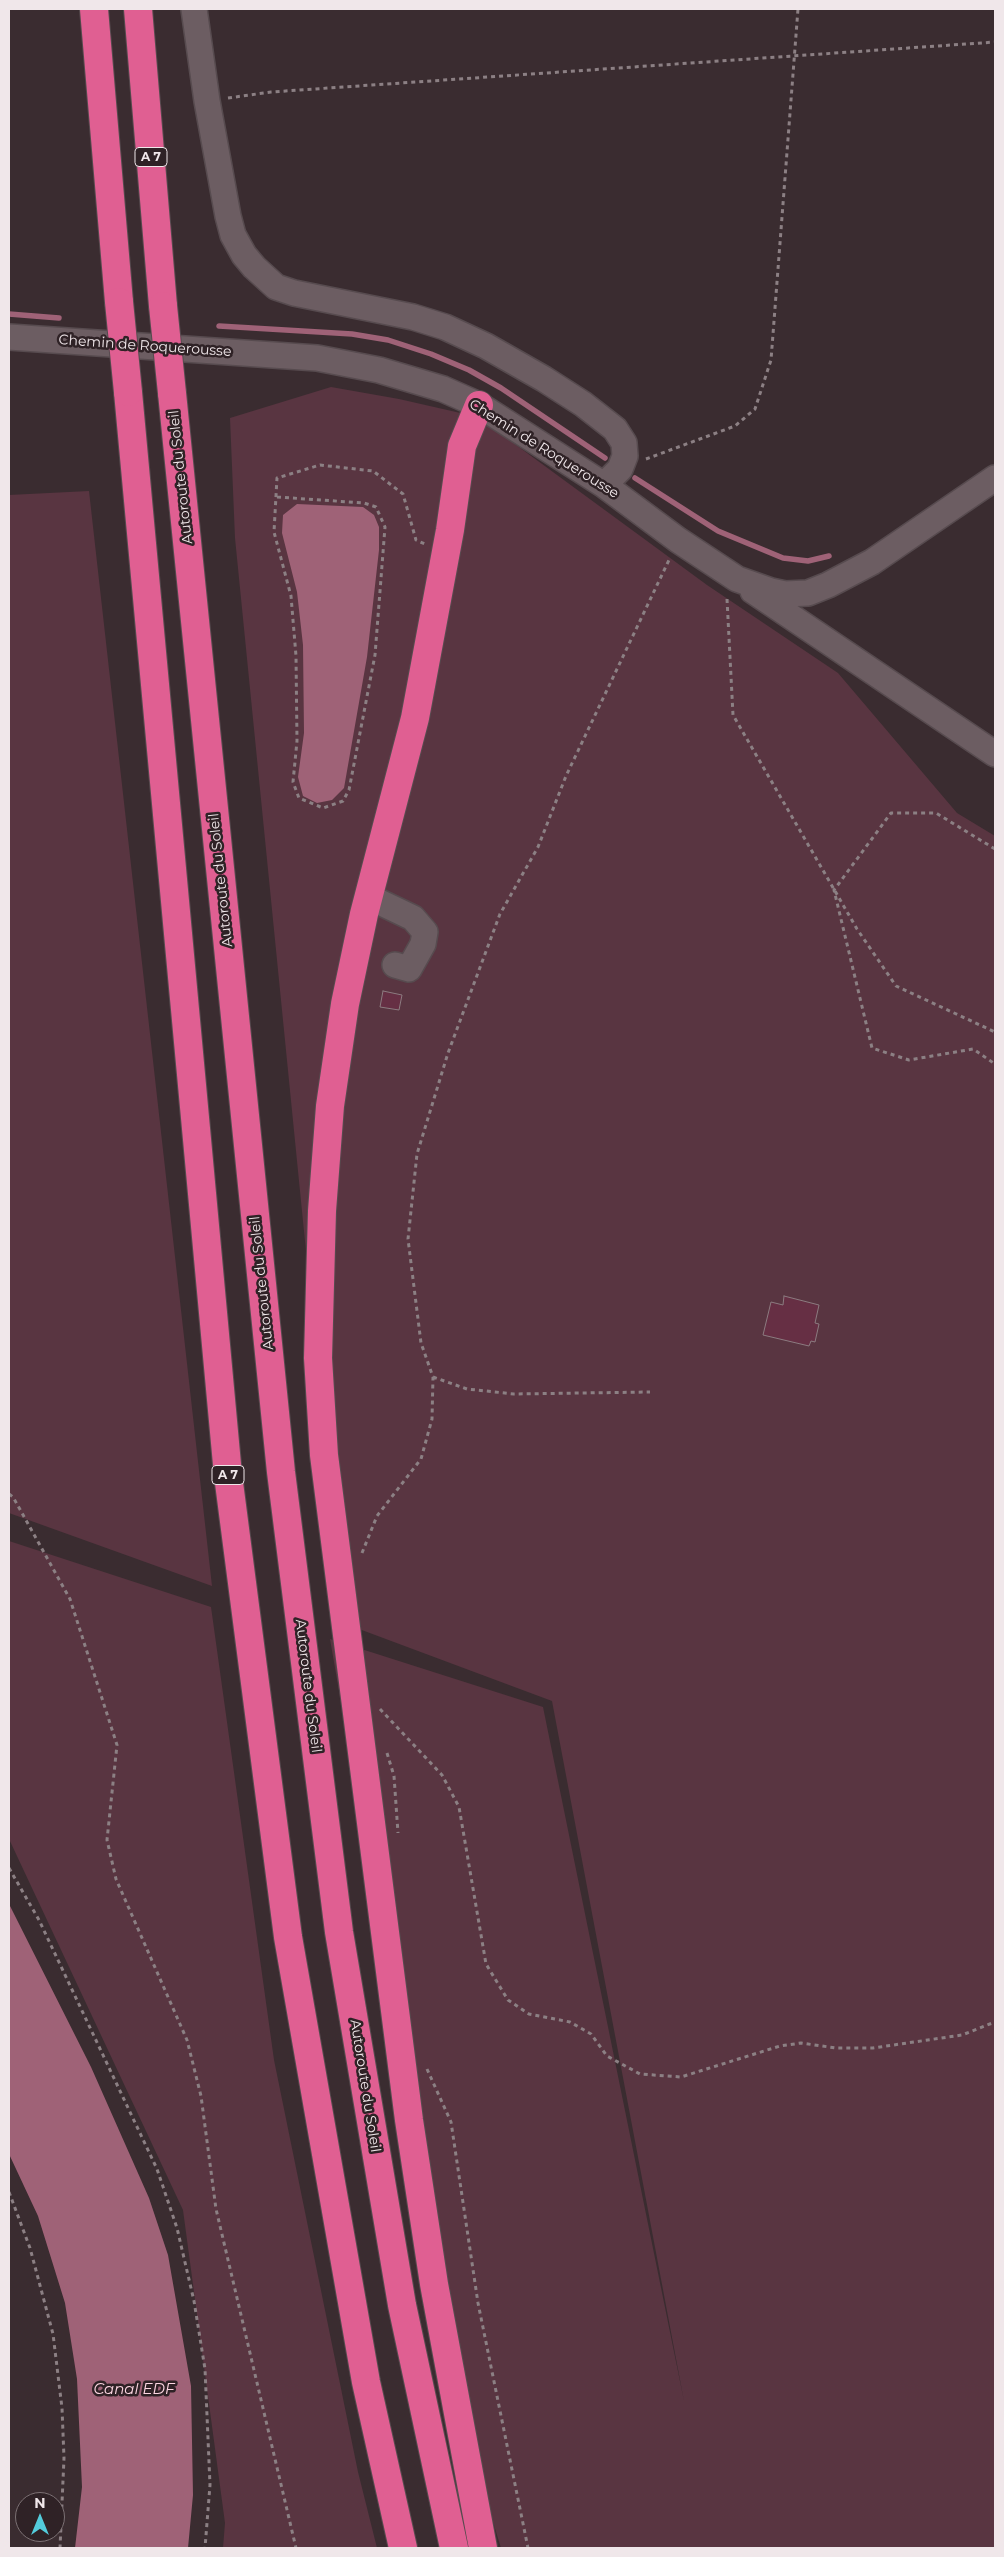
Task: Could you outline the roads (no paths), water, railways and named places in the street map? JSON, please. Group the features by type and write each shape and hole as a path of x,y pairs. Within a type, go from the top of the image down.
{"highway":[{"name":"A 7","path":"94,9 119,302 231,1504 288,1938 366,2382 404,2548"},
{"name":"Autoroute du Soleil","path":"138,9 163,306 282,1472 339,1932 402,2305 454,2548"},
{"path":"479,405 462,446 446,554 415,718 369,897 345,1004 330,1106 322,1211 318,1358 324,1454 410,2130 434,2284 483,2548"}],"street":[{"path":"194,9 207,101 233,235 244,255 265,279 276,288 294,293 413,317 445,327 486,346 583,404 615,429 624,443 625,456 612,477"},
{"name":"Chemin de Roquerousse","path":"9,337 318,358 379,370 443,389 479,405 612,477 678,540 737,579 785,594 808,593 828,586 872,562 995,478"},
{"path":"737,579 771,604 995,754"},
{"path":"369,897 413,918 425,932 423,944 409,969 394,965"}],"water":[{"path":"297,504 363,507 374,515 379,527 379,550 367,657 344,788 332,800 317,803 303,796 298,777 304,733 303,645 297,592 282,533 283,515"},
{"name":"Canal EDF","path":"9,1904 91,2067 149,2198 168,2255 191,2386 193,2495 188,2548 75,2548 82,2487 77,2379 65,2303 38,2216 9,2154"}],"waterway":[{"path":"9,314 59,318"},
{"path":"219,326 352,334 388,340 431,354 469,370 501,388 605,458"},
{"path":"635,478 718,531 783,558 808,561 829,556"}]}
